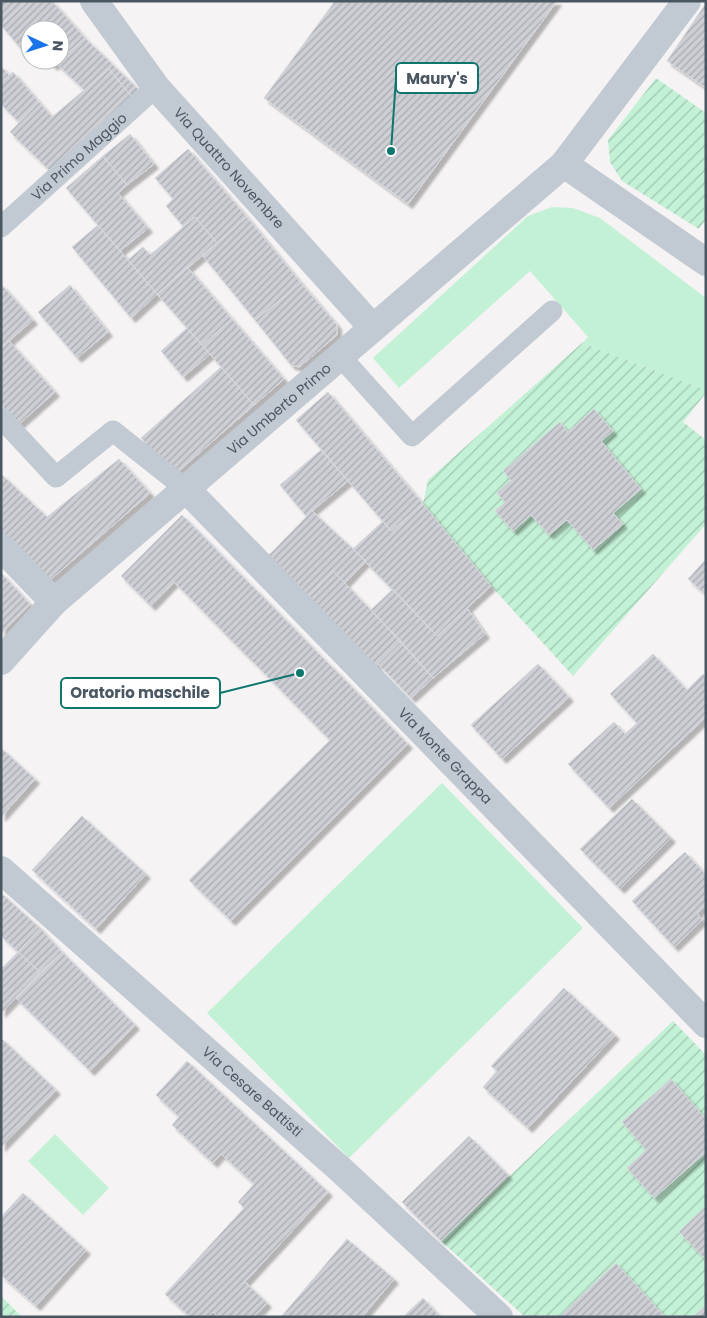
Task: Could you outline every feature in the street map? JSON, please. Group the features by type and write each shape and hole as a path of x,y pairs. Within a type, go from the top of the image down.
{"street":[{"name":"Via Quattro Novembre","path":"94,1 156,87 372,327"},
{"name":"Via Umberto Primo","path":"1,661 54,602 564,164 687,1"},
{"path":"564,164 706,262"},
{"name":"Via Monte Grappa","path":"186,489 706,1024"},
{"path":"1,547 54,602"},
{"name":"Via Cesare Battisti","path":"1,870 340,1169 499,1317"}],"lane":[{"name":"Via Primo Maggio","path":"1,227 156,87"},
{"path":"340,356 412,436 552,311"},
{"path":"1,418 56,477 113,431 186,489"}],"green space":[{"path":"656,78 706,113 706,219 699,229 622,181 610,162 608,140"},
{"path":"552,207 573,208 600,218 706,298 706,390 582,343 588,337 530,271 399,388 373,358 528,216"},
{"path":"582,343 706,390 706,393 683,422 706,440 706,524 573,676 491,586 423,504 428,480"},
{"path":"442,783 583,928 349,1158 207,1013"},
{"path":"673,1021 706,1055 706,1317 525,1317 441,1241"},
{"path":"55,1134 109,1188 83,1215 28,1161"},
{"path":"1,1296 22,1317 1,1317"}],"building":[{"path":"1,1 28,1 1,25"},
{"path":"28,1 52,1 69,20 20,20 20,48 1,25"},
{"path":"335,1 557,1 408,204 264,98"},
{"path":"706,3 706,88 667,61"},
{"path":"70,21 85,38 70,51"},
{"path":"85,38 139,90 132,97 109,69 84,90 63,70 70,70 70,51"},
{"path":"1,66 9,75 1,82"},
{"path":"109,69 132,97 49,170 10,132 39,102 52,117"},
{"path":"13,72 39,102 19,122 1,104 1,82"},
{"path":"130,134 154,164 127,185 103,156"},
{"path":"188,149 247,217 217,243 195,217 183,226 166,206 173,199 155,178"},
{"path":"103,156 127,185 118,193 148,228 120,251 66,188"},
{"path":"195,217 217,243 157,294 128,260 143,247 150,255"},
{"path":"247,217 301,283 255,320 202,255"},
{"path":"98,225 157,294 131,318 72,247"},
{"path":"187,267 232,319 202,345 157,294"},
{"path":"301,283 337,325 337,335 299,367 291,365 255,320"},
{"path":"1,284 33,320 2,347 1,346"},
{"path":"70,285 108,332 77,358 38,312"},
{"path":"232,319 284,379 254,405 202,345"},
{"path":"187,328 210,354 183,377 161,351"},
{"path":"9,341 55,392 19,424 1,405 1,347"},
{"path":"221,367 254,405 173,476 141,438"},
{"path":"328,392 423,504 391,531 296,420"},
{"path":"594,409 613,431 601,441 641,489 613,513 623,524 593,550 567,520 549,535 531,515 513,531 495,511 505,502 497,493 511,480 503,471 560,422 568,432"},
{"path":"321,450 348,481 306,516 280,485"},
{"path":"119,459 150,493 49,581 1,535 1,474 47,517"},
{"path":"423,504 491,586 437,636 353,549 383,521 391,531"},
{"path":"312,511 366,561 345,583 333,571 308,597 267,557"},
{"path":"182,515 408,744 231,921 189,880 330,740 174,582 151,606 121,576"},
{"path":"706,559 706,595 688,579"},
{"path":"333,571 401,641 372,670 308,597"},
{"path":"1,573 30,604 1,634"},
{"path":"393,589 437,636 467,608 485,634 433,678 371,610"},
{"path":"401,641 433,678 411,698 378,664"},
{"path":"653,654 687,690 703,674 706,677 706,717 609,808 568,764 614,722 625,734 637,723 610,694"},
{"path":"538,664 569,697 502,759 471,725"},
{"path":"1,748 35,779 1,817"},
{"path":"632,799 671,838 620,889 580,849"},
{"path":"82,816 146,874 96,929 32,870"},
{"path":"685,852 706,875 706,905 697,913 702,920 674,947 632,901"},
{"path":"1,893 40,928 18,952 1,936"},
{"path":"40,928 62,952 40,972 18,952"},
{"path":"18,952 40,972 1,1013 1,969"},
{"path":"62,952 135,1025 90,1071 16,998"},
{"path":"564,988 615,1035 528,1128 483,1087 497,1071 491,1066"},
{"path":"1,1038 56,1090 1,1147"},
{"path":"187,1061 328,1192 245,1282 267,1303 254,1317 218,1317 213,1312 208,1317 190,1317 165,1294 244,1208 238,1202 254,1184 221,1154 213,1163 172,1125 179,1117 156,1095"},
{"path":"671,1079 706,1119 706,1152 654,1198 627,1168 646,1150 622,1122"},
{"path":"469,1136 508,1175 441,1241 402,1202"},
{"path":"23,1193 86,1250 36,1306 1,1275 1,1217"},
{"path":"706,1206 706,1260 679,1232"},
{"path":"347,1239 394,1279 362,1317 281,1317"},
{"path":"616,1263 665,1317 559,1317"},
{"path":"423,1298 440,1317 403,1317"},
{"path":"706,1305 706,1317 693,1317"}],"place":[{"name":"Maury's","path":"391,151"},
{"name":"Oratorio maschile","path":"300,673"}]}
